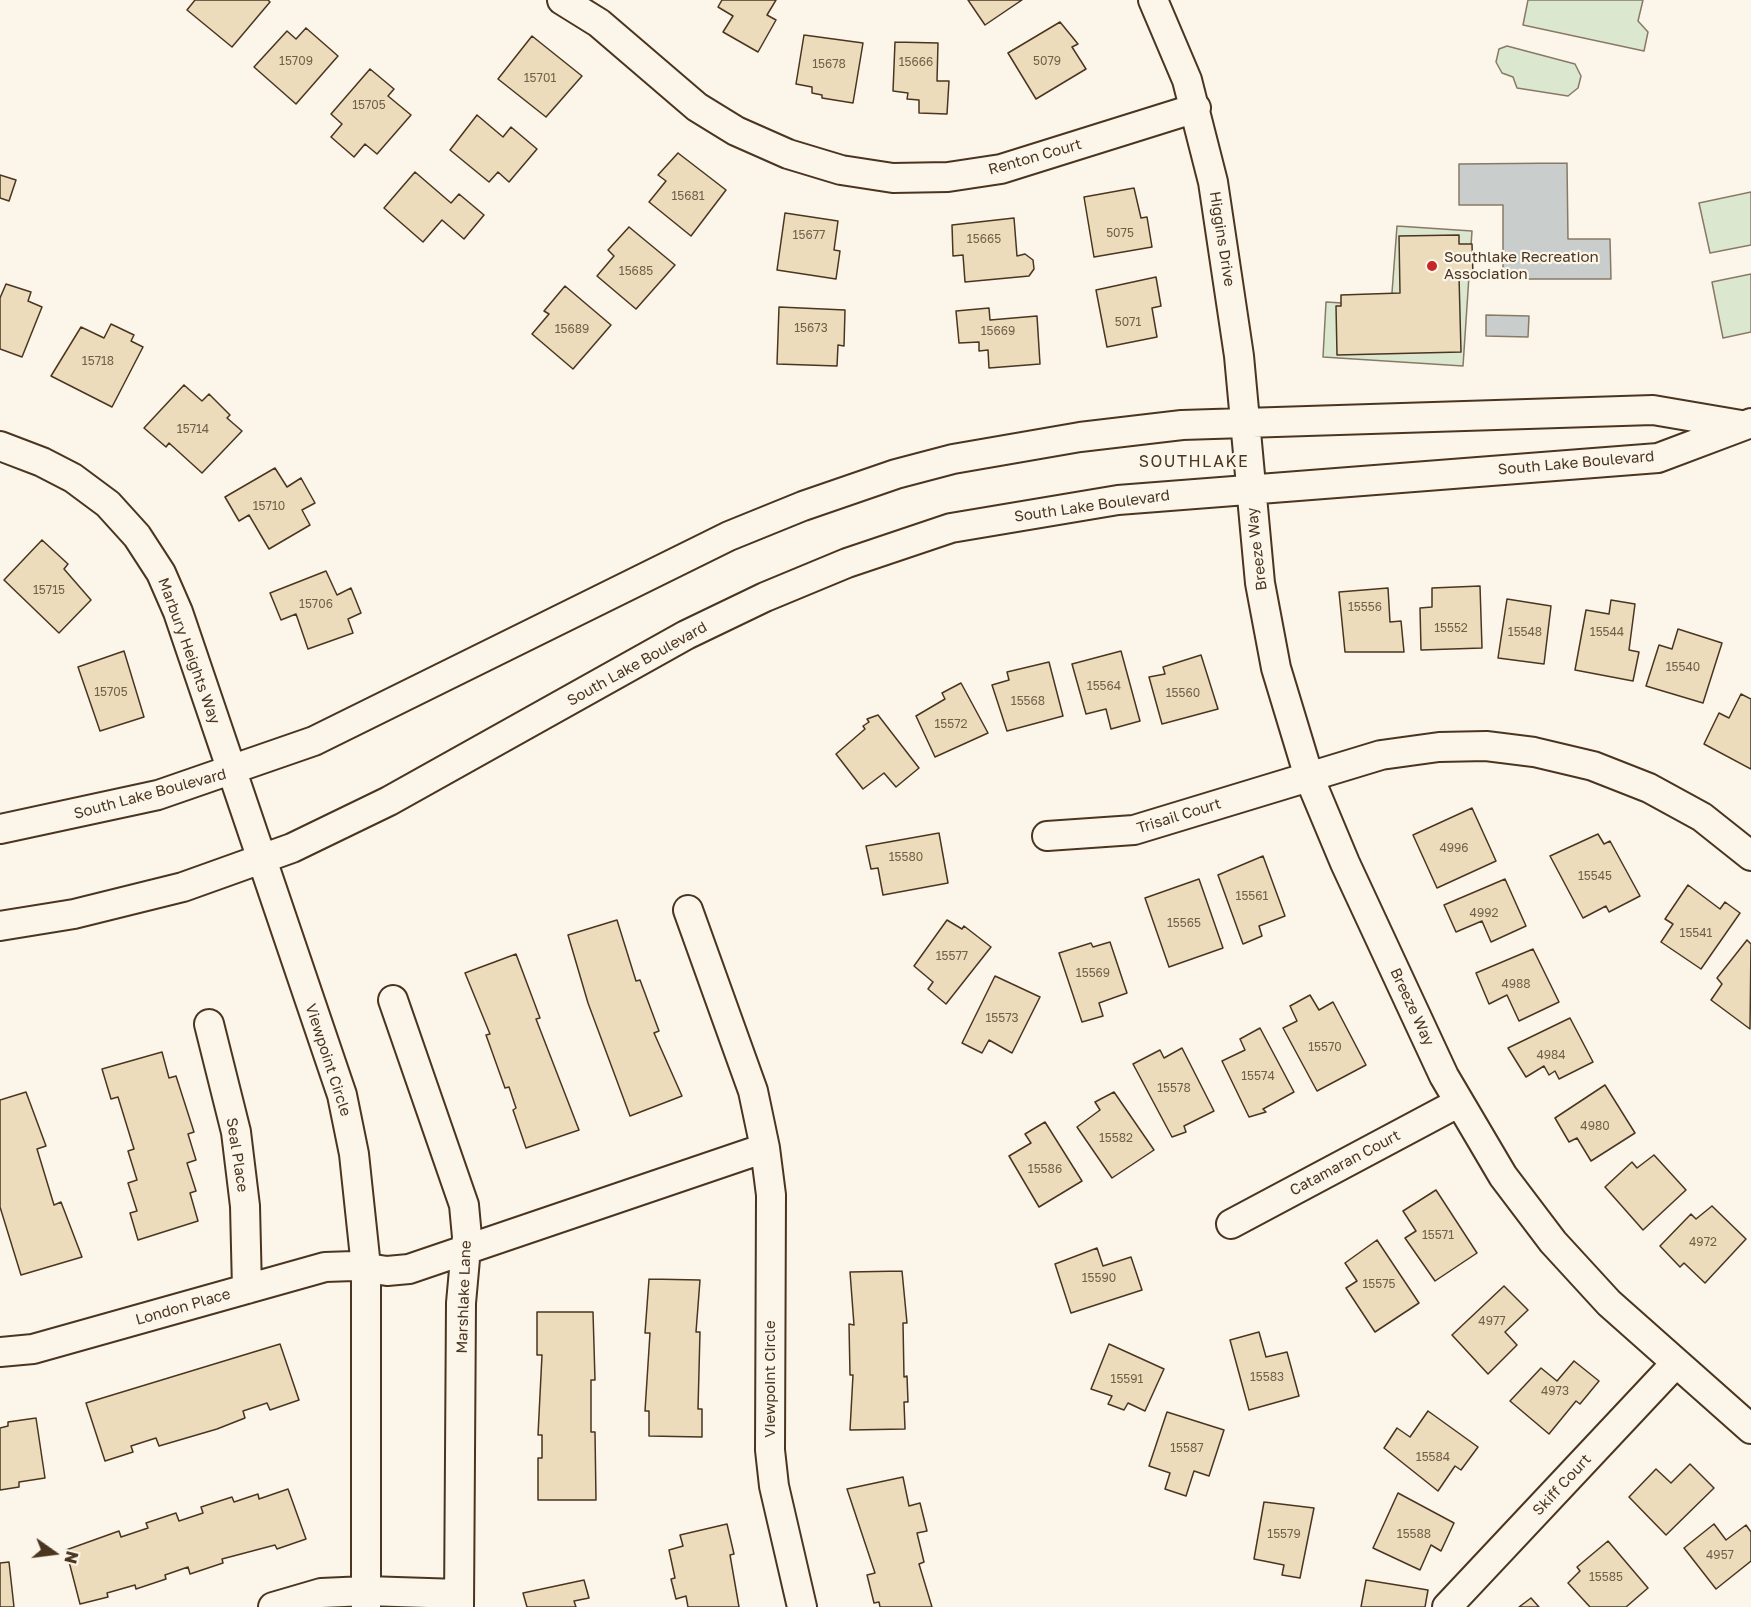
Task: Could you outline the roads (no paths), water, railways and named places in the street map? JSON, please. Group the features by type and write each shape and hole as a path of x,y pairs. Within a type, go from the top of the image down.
{"street":[{"name":"Renton Court","path":"562,0 599,23 697,107 726,125 788,154 841,170 893,178 948,177 1001,169 1196,108"},
{"name":"Higgins Drive","path":"1153,0 1187,80 1196,108 1213,182 1230,282 1250,488"},
{"name":"South Lake Boulevard","path":"0,829 158,795 231,772 314,741 729,536 813,502 896,474 953,459 1114,433 1182,425 1653,410 1746,424"},
{"name":"South Lake Boulevard","path":"0,926 74,915 183,887 261,861 389,801 686,635 765,597 847,563 951,528 1022,514 1118,500 1658,458 1746,424"},
{"name":"Marbury Heights Way","path":"0,446 42,462 73,478 108,504 137,536 161,573 178,612 261,861"},
{"name":"Breeze Way","path":"1250,488 1260,583 1276,668 1309,777 1345,863 1458,1102 1503,1176 1553,1242 1608,1303 1751,1429"},
{"name":"Trisail Court","path":"1047,836 1134,830 1381,755 1439,747 1486,746 1534,752 1593,766 1649,788 1702,817 1751,856"},
{"name":"Viewpoint Circle","path":"261,861 342,1095 354,1154 366,1267 366,1599"},
{"name":"Viewpoint Circle","path":"688,910 753,1091 765,1148 771,1195 770,1450 774,1486 802,1607"},
{"name":"Marshlake Lane","path":"393,1000 464,1205 466,1250 461,1303 459,1601"},
{"name":"Seal Place","path":"209,1024 236,1132 245,1206 247,1289"},
{"name":"Catamaran Court","path":"1232,1224 1458,1102"},
{"path":"366,1267 387,1270 409,1269 765,1148"},
{"name":"London Place","path":"0,1352 33,1349 325,1267 366,1267"},
{"name":"Skiff Court","path":"1447,1607 1676,1363"},
{"path":"273,1607 321,1593 366,1599 459,1601"}],"place":[{"name":"Southlake Recreation Association","path":"1432,266"}],"district":[{"name":"SOUTHLAKE","path":"1194,462"}]}
